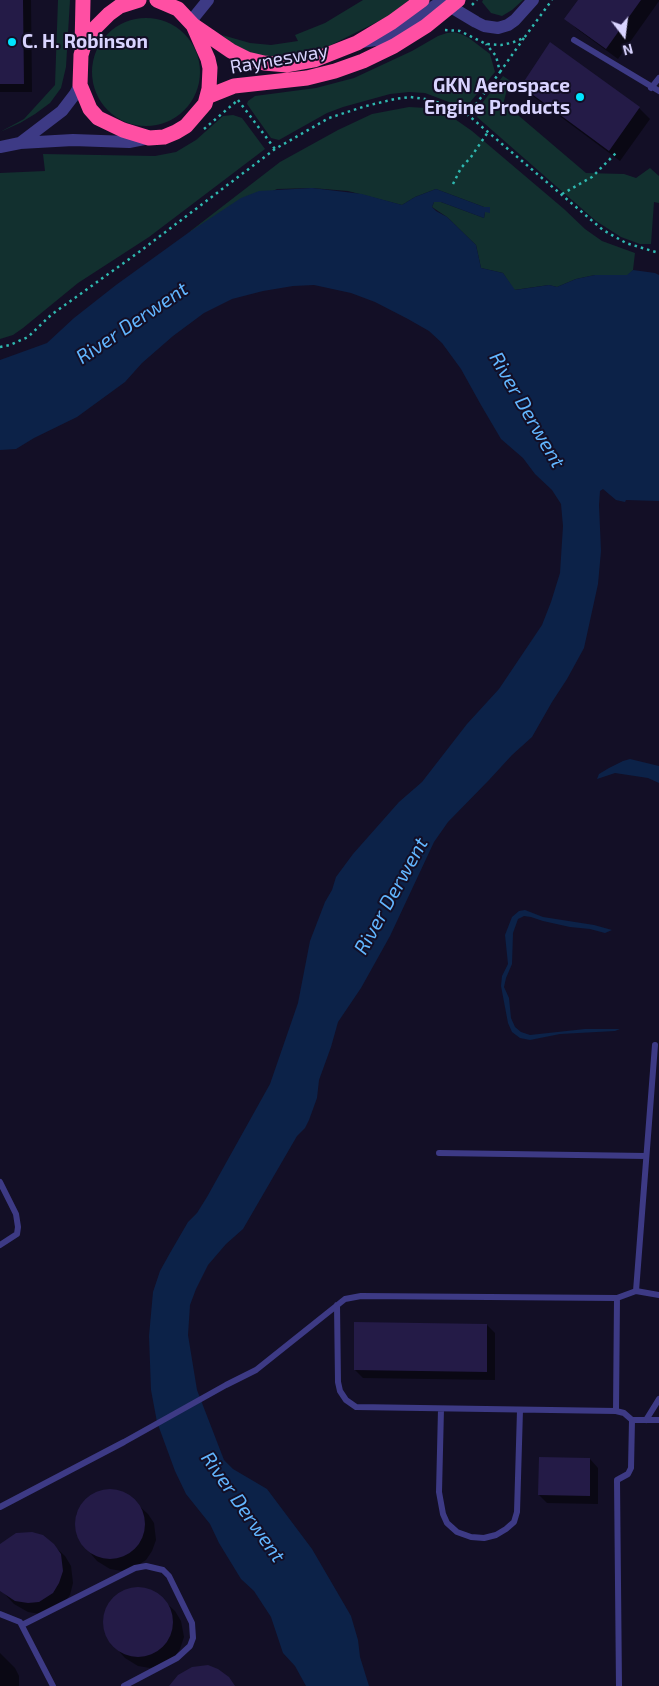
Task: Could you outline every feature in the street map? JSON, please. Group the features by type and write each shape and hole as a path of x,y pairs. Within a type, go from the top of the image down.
{"highway":[{"path":"83,0 80,85 90,109 98,118 123,130 150,138 164,137 186,126 201,110 209,96 210,68 208,59 192,23"},
{"path":"82,48 91,32 109,14 120,6 139,0"},
{"name":"Raynesway","path":"162,0 178,9 192,23 239,55 274,65 287,65 314,60 340,51 392,22 422,0"},
{"name":"Raynesway","path":"209,96 234,86 307,78 335,71 362,61 394,46 455,3"}],"street":[{"path":"192,23 208,0"},
{"path":"356,43 383,39 444,0 455,3 484,26 498,28 508,25 515,20 533,0"},
{"path":"20,143 62,111 80,85"},
{"path":"0,147 20,143 73,140 129,142 150,138"}],"lane":[{"path":"574,40 651,88 659,91"},
{"path":"651,88 659,78"},
{"path":"636,1291 646,1156 656,1070 655,1045"},
{"path":"439,1153 646,1156"},
{"path":"0,1182 16,1214 18,1227 17,1234 0,1246"},
{"path":"0,1507 226,1384 256,1370 345,1299 361,1296 617,1298 636,1291 659,1295"},
{"path":"616,1411 617,1298"},
{"path":"337,1305 338,1382 346,1400 356,1407 616,1411 624,1413 632,1420 659,1420"},
{"path":"646,1420 659,1399"},
{"path":"441,1409 439,1492 442,1514 447,1524 457,1532 471,1537 484,1538 496,1535 506,1529 514,1522 517,1512 520,1410"},
{"path":"619,1686 617,1480 628,1474 631,1468 632,1420"},
{"path":"22,1625 135,1568 146,1566 163,1570 169,1576 192,1623 190,1646 177,1658 124,1686"},
{"path":"1,1615 20,1622 53,1686"}],"path":[{"path":"468,115 524,38"},
{"path":"486,44 496,56 500,72"},
{"path":"0,347 28,337 51,315 139,252 275,149 329,118 395,99 410,97 425,99 468,115 587,217 626,244 659,253"},
{"path":"238,100 275,149"},
{"path":"453,184 488,132"},
{"path":"562,194 592,177 617,152"}],"green space":[{"path":"58,0 70,0 66,67 61,88 50,103 35,114 0,132 24,119 55,85"},
{"path":"363,0 409,0 389,16 329,46 309,54 274,61 236,47 222,35 250,43 271,45 298,41 295,35 325,23"},
{"path":"483,0 523,0 502,16 491,13 482,2"},
{"path":"146,18 167,22 184,34 196,51 200,72 196,93 184,110 167,122 146,126 125,122 108,110 96,93 92,72 96,51 108,34 125,22"},
{"path":"454,32 469,38 490,54 495,72 467,106 462,107 425,93 390,94 327,113 279,140 271,138 247,104 255,96 316,88 354,78 412,51 438,36"},
{"path":"503,76 512,82 507,89 503,105 505,104 586,173 624,174 636,178 650,168 659,176 659,203 654,202 651,244 640,244 621,237 596,221 477,117 483,102"},
{"path":"409,107 426,108 452,117 472,131 585,229 602,241 635,253 633,270 627,276 595,275 576,279 557,287 549,285 514,290 503,273 481,268 476,245 447,217 432,207 434,202 441,202 484,218 485,212 490,207 484,207 436,189 415,197 402,205 348,191 312,188 277,189 188,233 280,162 338,130 372,114"},
{"path":"233,115 242,118 265,149 149,237 78,283 23,328 13,335 0,339 0,173 45,171 43,154 155,156 176,152 196,140 223,116"}],"water":[{"name":"River Derwent","path":"312,188 362,194 402,205 415,197 436,189 484,207 490,207 490,213 485,212 484,218 441,202 434,202 432,207 447,217 476,245 481,268 503,273 515,290 549,285 557,287 576,279 595,275 627,275 633,270 659,275 659,501 626,500 625,502 616,500 603,489 600,491 601,551 598,584 584,648 532,737 512,755 448,822 434,842 390,936 361,988 338,1022 319,1080 317,1098 305,1128 297,1136 243,1229 226,1244 208,1265 190,1305 188,1335 197,1390 224,1460 233,1469 267,1489 312,1549 351,1616 369,1686 306,1686 295,1666 283,1653 271,1617 254,1591 241,1579 210,1524 186,1494 175,1471 157,1422 151,1390 149,1336 153,1292 160,1271 170,1253 188,1222 197,1213 207,1197 270,1084 298,1003 310,941 336,877 353,854 399,802 422,782 467,724 499,689 542,625 560,573 563,526 561,504 552,490 535,474 523,458 501,439 461,369 442,343 429,331 375,302 351,293 314,285 263,291 232,299 204,313 173,336 142,363 125,382 77,417 16,449 0,450 0,360 47,343 74,318 116,285 188,233 241,198 259,191"},
{"path":"630,759 659,766 659,783 648,778 615,773 597,779 599,774"},
{"path":"525,910 543,917 594,925 612,930 605,933 570,927 531,917 524,916 518,919 513,933 512,964 504,987 509,998 511,1018 515,1027 521,1032 530,1035 585,1029 620,1029 615,1031 560,1034 530,1040 520,1038 512,1032 508,1023 501,986 502,976 508,964 505,935 512,917 519,911"}],"building":[{"name":"C. H. Robinson","path":"0,0 23,0 24,84 0,84"},
{"path":"578,0 641,0 606,49 564,19"},
{"name":"GKN Aerospace Engine Products","path":"550,42 640,107 609,151 521,86"},
{"path":"354,1322 487,1324 487,1372 354,1370"},
{"path":"539,1457 590,1458 590,1496 538,1495"},
{"path":"117,1489 130,1495 139,1504 143,1510 145,1524 143,1538 135,1549 124,1557 103,1559 96,1557 85,1549 77,1538 75,1517 77,1510 85,1499 96,1491"},
{"path":"32,1532 43,1535 54,1544 61,1554 63,1571 53,1593 39,1602 28,1603 15,1601 0,1591 0,1544 16,1533"},
{"path":"131,1587 145,1587 158,1593 167,1602 173,1615 171,1635 163,1647 145,1657 131,1657 118,1651 109,1642 103,1629 103,1615 109,1602 118,1593"},
{"path":"208,1665 229,1677 235,1686 169,1686 178,1675 192,1667"}],"place":[{"name":"C. H. Robinson","path":"12,42"},
{"name":"GKN Aerospace Engine Products","path":"580,97"}]}
